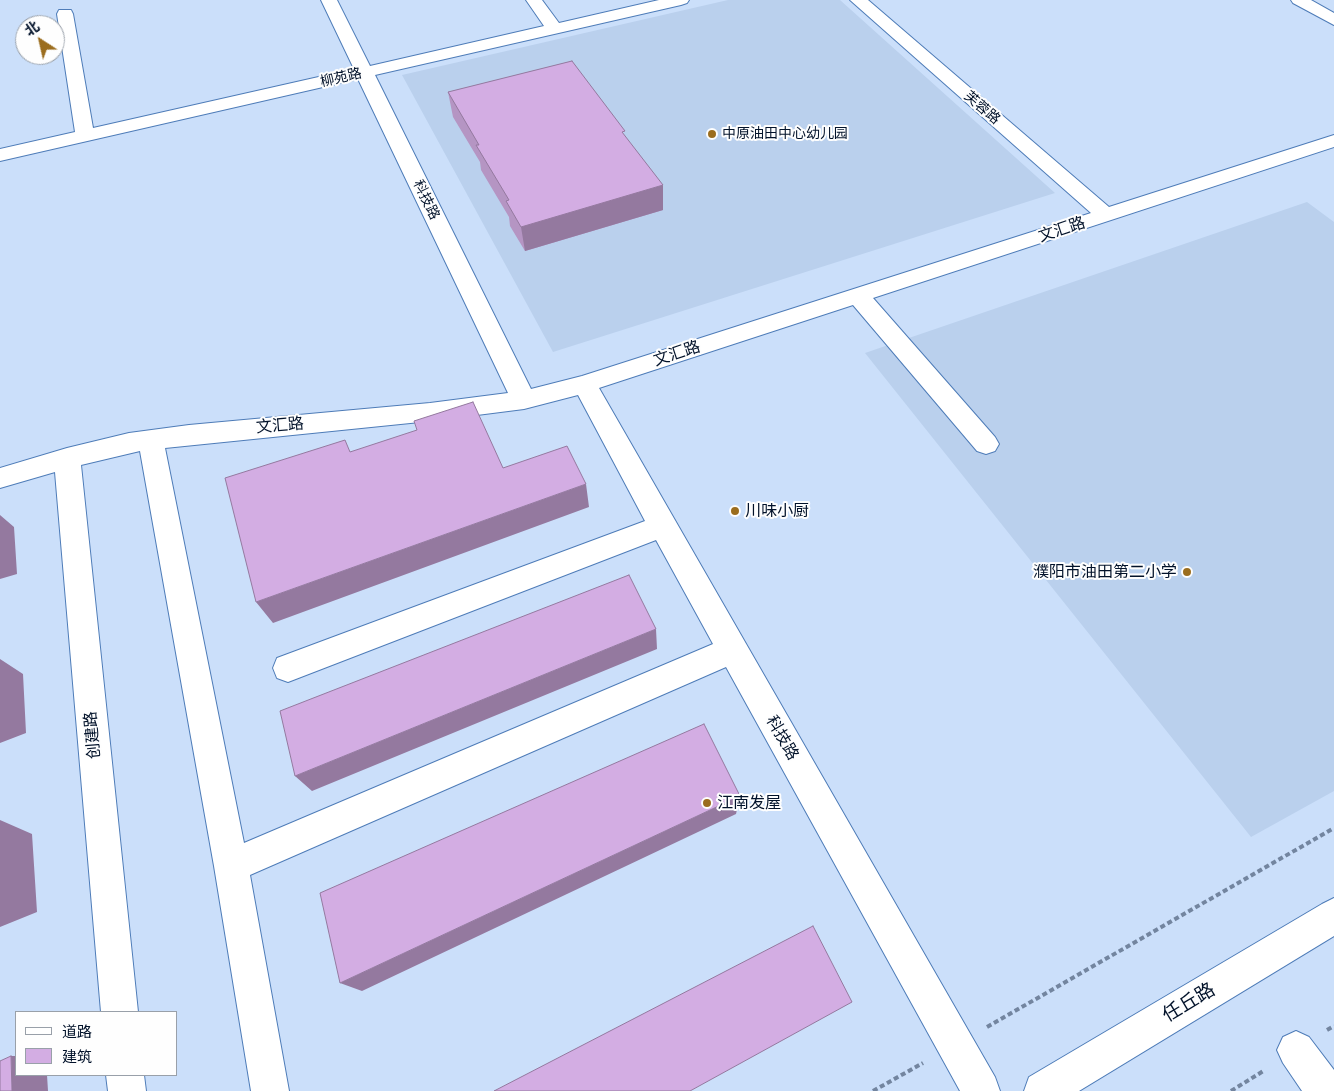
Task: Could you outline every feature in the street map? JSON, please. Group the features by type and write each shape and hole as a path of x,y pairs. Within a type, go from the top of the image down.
{"street":[{"name":"科技路","path":"329,0 524,400"},
{"path":"534,0 555,29"},
{"name":"柳苑路","path":"0,155 681,0"},
{"name":"芙蓉路","path":"858,0 1107,216"},
{"path":"1299,0 1334,20"},
{"path":"65,14 85,136"},
{"name":"文汇路","path":"0,478 129,442 430,412 524,400 584,384 1334,141"},
{"path":"858,296 986,444"},
{"name":"科技路","path":"584,384 662,526 981,1091"},
{"path":"151,440 231,866 270,1091"},
{"name":"创建路","path":"67,458 119,1011"},
{"path":"288,668 662,526"},
{"path":"231,866 732,650"},
{"name":"任丘路","path":"1044,1091 1334,916"},
{"path":"1296,1050 1326,1091"},
{"path":"125,1076 126,1091"}],"path":[{"path":"873,1091 1334,828"}],"shaded area":[{"name":"中原油田中心幼儿园","path":"728,0 840,0 1055,193 553,352 402,75"},
{"name":"濮阳市油田第二小学","path":"1307,202 1334,222 1334,791 1251,837 865,353"}],"building":[{"path":"572,61 625,131 622,132 663,185 521,227 506,201 509,200 476,145 479,145 448,92"},
{"path":"473,402 503,468 567,446 586,484 256,602 225,478 345,440 350,452 417,430 414,421"},
{"path":"629,575 656,629 295,776 280,711"},
{"path":"704,724 740,796 340,983 320,893"},
{"path":"813,926 852,1002 690,1091 494,1091"},
{"path":"11,1056 12,1091 0,1091 0,1061"}],"place":[{"name":"中原油田中心幼儿园","path":"712,134"},
{"name":"川味小厨","path":"735,511"},
{"name":"濮阳市油田第二小学","path":"1187,572"},
{"name":"江南发屋","path":"707,803"}]}
